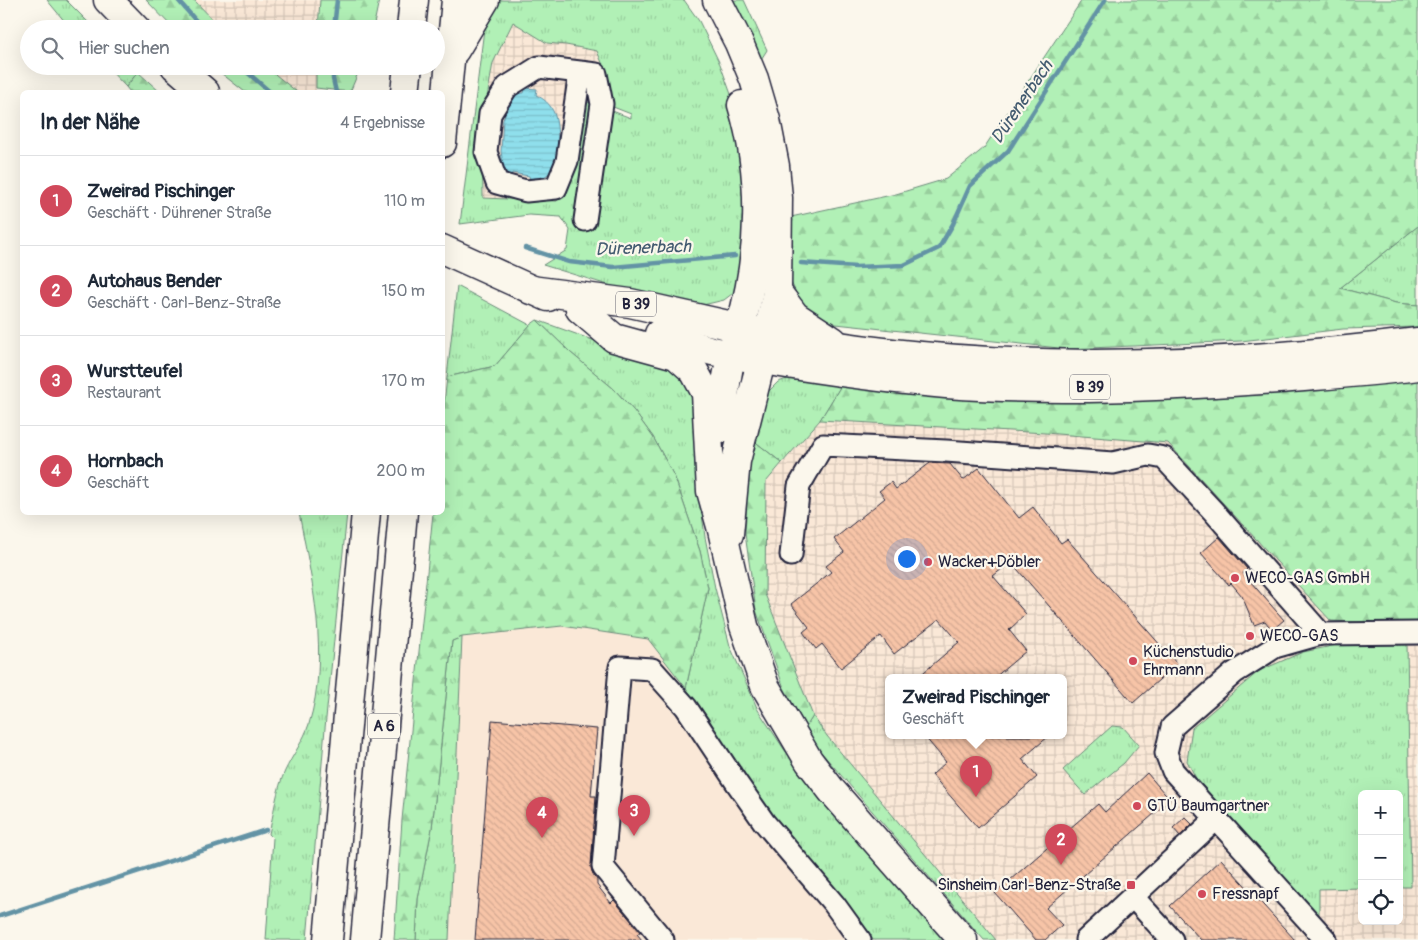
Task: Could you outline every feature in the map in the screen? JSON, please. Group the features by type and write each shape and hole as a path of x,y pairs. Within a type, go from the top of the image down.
{"main road":[{"path":"108,0 127,20"},
{"path":"412,20 414,0"},
{"path":"445,115 456,0"},
{"path":"451,58 485,0"},
{"path":"696,0 708,19 736,85 748,126 755,170 755,262 748,300 731,355 722,408 718,467 724,541"},
{"path":"717,0 739,43 754,79 766,120 775,166 778,198 777,292 736,461 724,541"},
{"path":"185,75 203,90"},
{"path":"405,90 407,75"},
{"name":"B 39","path":"445,250 580,310 712,351 866,376 948,384 1030,387 1142,387 1268,380 1418,366"},
{"name":"B 39","path":"531,290 630,303 768,334 842,348 953,360 1044,363 1205,362 1418,342"},
{"path":"777,292 796,316 842,348"},
{"path":"580,310 614,338 676,354 694,371 706,393 711,492 744,626 765,686 809,760 866,830 963,940"},
{"name":"A 6","path":"328,940 366,515"},
{"name":"A 6","path":"365,940 403,515"}],"street":[{"path":"580,72 567,162 556,188 526,191 497,183 486,152 490,114 507,87 539,67 580,72 596,74 602,104 585,220"},
{"path":"791,555 799,486 823,445 1113,463 1148,455 1164,458 1321,634"},
{"path":"1326,940 1172,771 1166,753 1172,727 1234,673 1275,647 1321,634 1418,633"},
{"path":"663,940 603,867 620,667 652,669 686,707 764,822 834,904 860,940"},
{"path":"1086,940 1216,818"},
{"path":"1133,897 1172,940"}],"shaded area":[{"path":"194,0 320,0 319,20 213,20"},
{"path":"513,22 547,43 597,51 606,72 597,101 580,99 570,168 557,201 483,198 482,127 493,63"},
{"path":"276,75 316,75 316,90 295,90"},
{"path":"820,420 1041,432 1169,443 1331,621 1418,625 1418,940 996,940 827,736 813,716 765,594 766,482"},
{"path":"562,626 648,639 709,719 746,783 833,887 873,940 449,940 462,637"}],"green space":[{"path":"47,0 66,0 86,20 64,20"},
{"path":"146,0 194,0 213,20 165,20"},
{"path":"320,0 379,0 375,20 319,20"},
{"path":"496,0 684,0 699,21 720,64 732,97 746,197 741,287 724,300 699,306 608,285 543,265 567,250 570,230 561,217 529,215 460,224 484,29","holes":["513,22 547,43 597,51 606,72 608,105 631,114 631,118 580,99 570,168 557,201 483,198 482,127 493,63"]},
{"path":"733,0 744,0 767,50 760,61"},
{"path":"1082,0 1418,0 1418,226 1340,288 1396,303 1418,305 1418,327 1343,329 1241,341 1068,349 836,324 803,307 789,278 791,217 896,194 946,179 984,148"},
{"path":"115,75 136,75 126,87"},
{"path":"136,75 141,75 158,90 128,90 126,87"},
{"path":"223,75 276,75 295,90 242,90"},
{"path":"316,75 357,75 351,90 316,88"},
{"path":"1418,226 1418,305 1396,303 1340,288"},
{"path":"457,286 530,325 495,366 447,377"},
{"path":"537,320 677,367 696,391 698,484 705,537 715,588 730,646 758,710 829,810 947,940 873,940 833,887 746,783 709,719 686,688 708,588 700,551 675,478 653,437 634,411 614,389 571,353"},
{"path":"537,320 571,353 614,389 634,411 653,437 675,478 700,551 708,588 686,688 648,639 562,626 462,637 452,641 432,828 418,899 416,940 394,940 402,820 433,515 445,515 445,395 447,377 495,366 530,325"},
{"path":"790,378 842,384 820,420 782,463 753,440 766,394 778,382"},
{"path":"1418,378 1418,625 1331,621 1168,443 1045,433 820,420 842,384 889,393 906,391"},
{"path":"753,440 782,463 766,482 765,594 813,716 806,727 784,688 756,610 745,534 748,479"},
{"path":"299,515 347,515 325,728 307,940 266,940 273,838 269,834 277,794 282,778 309,724 315,698 318,671 317,618"},
{"path":"462,637 449,940 416,940 418,899 432,828 452,641"},
{"path":"1342,644 1407,644 1411,887 1403,887 1403,790 1358,790 1358,888 1319,889 1319,915 1197,780 1187,761 1192,728 1259,671 1303,652"},
{"path":"813,716 827,736 996,940 984,940 820,751 806,727"},
{"path":"1112,726 1123,727 1139,745 1124,763 1085,795 1063,770"}],"water":[{"path":"525,88 537,89 536,95 550,106 555,117 558,134 557,154 552,169 542,178 535,180 530,180 529,176 512,173 511,177 504,171 501,151 503,120 509,101 516,93 524,93"}],"building":[{"path":"930,463 950,464 963,480 979,468 1019,518 1033,507 1061,543 1067,539 1177,664 1133,703 1011,562 993,576 1026,614 1009,630 1026,651 999,674 922,674 959,642 939,619 894,654 881,636 841,668 822,644 816,649 803,632 809,627 791,604 831,572 826,566 844,552 834,539 885,498 879,491 891,482 896,489"},
{"name":"WECO-GAS GmbH","path":"1219,537 1247,569 1243,573 1284,620 1272,630 1265,621 1254,625 1242,596 1231,583 1229,585 1201,553"},
{"path":"492,720 597,729 591,796 596,796 591,867 597,880 597,885 611,903 614,900 632,922 640,932 637,934 642,940 475,940"},
{"path":"927,739 1045,739 1022,759 1037,777 978,828 932,775 946,762"},
{"path":"1147,773 1170,800 1046,908 1062,925 1045,940 1036,940 995,893 1098,804 1105,812"},
{"path":"1185,817 1192,824 1180,836 1173,828"},
{"path":"1221,859 1295,940 1201,940 1170,906"}],"waterway":[{"name":"Dürenerbach","path":"178,0 195,20"},
{"path":"335,20 337,0"},
{"name":"Dürenerbach","path":"801,263 856,267 904,265 939,248 953,224 970,186 1008,151 1105,0"},
{"name":"Dürenerbach","path":"250,75 268,90"},
{"path":"333,75 336,90"},
{"name":"Dürenerbach","path":"525,248 569,262 613,267 735,256"},
{"path":"0,916 266,830"}],"place":[{"name":"Wacker+Döbler","path":"928,562"},
{"name":"WECO-GAS GmbH","path":"1235,578"},
{"name":"WECO-GAS","path":"1250,636"},
{"name":"Küchenstudio Ehrmann","path":"1133,661"},
{"name":"Zweirad Pischinger","path":"976,797"},
{"name":"GTÜ Baumgartner","path":"1137,806"},
{"name":"Wurstteufel","path":"634,836"},
{"name":"Hornbach","path":"542,838"},
{"name":"Autohaus Bender","path":"1061,865"},
{"name":"Sinsheim Carl-Benz-Straße","path":"1131,885"},
{"name":"Fressnapf","path":"1202,894"}]}
